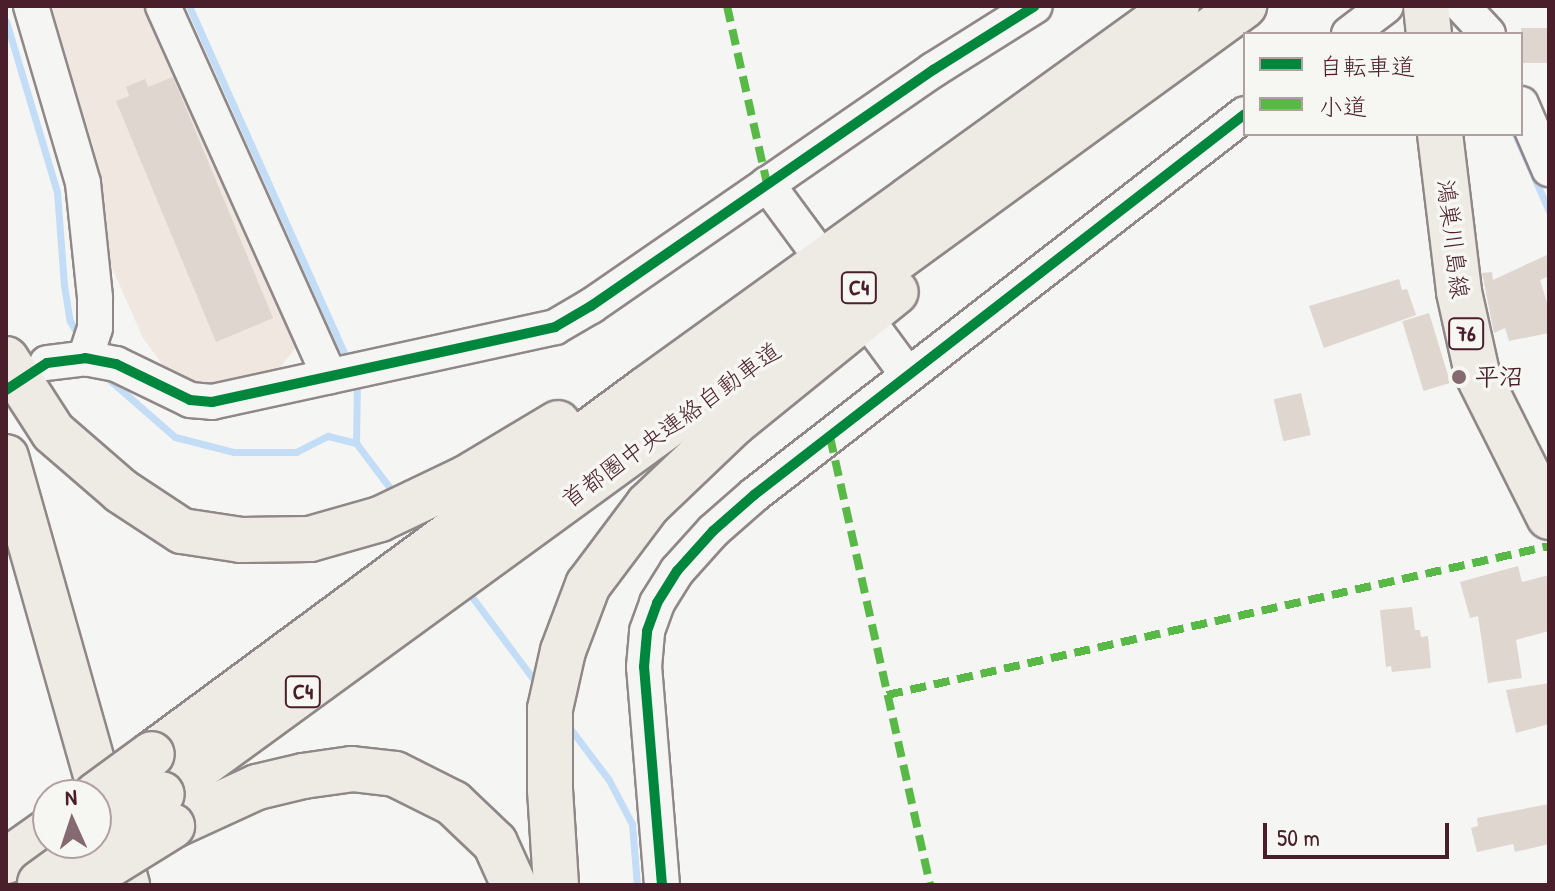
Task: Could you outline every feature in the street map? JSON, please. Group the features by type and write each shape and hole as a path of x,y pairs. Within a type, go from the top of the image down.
{"main road":[{"name":"首都圏中央連絡自動車道","path":"112,830 446,563 645,390 847,292 1177,6"},
{"name":"首都圏中央連絡自動車道","path":"446,563 847,292 1244,6"},
{"path":"1426,6 1429,32"},
{"name":"鴻巣川島線","path":"1440,136 1459,292 1477,373 1549,517"},
{"path":"556,885 550,790 553,696 563,651 588,585 648,505 734,423 847,292"},
{"path":"27,361 53,432 121,491 182,531 241,540 310,539 380,519 466,478 602,397 645,390"},
{"path":"6,457 127,885"},
{"path":"6,552 70,779"},
{"path":"40,865 162,791 257,787 352,769 395,774 453,803 495,843 514,885"},
{"name":"首都圏中央連絡自動車道","path":"112,794 162,791"},
{"path":"92,859 99,885"}],"street":[{"path":"31,6 83,183 95,298 96,360"},
{"path":"163,6 333,375"},
{"path":"27,361 96,360 190,400 212,402 555,327 591,306 933,70 1035,6"},
{"path":"1352,32 1386,6"},
{"path":"1462,6 1486,32"},
{"path":"1523,109 1549,169"},
{"path":"662,885 644,667 647,631 657,603 677,571 713,531 907,374 1243,116"},
{"path":"767,184 907,374"}],"shaded area":[{"path":"49,6 152,6 288,312 296,347 276,373 229,387 192,382 162,364 143,338 110,263 104,198 93,146"}],"building":[{"path":"1521,28 1549,28 1549,63 1523,63"},
{"path":"173,77 273,318 216,342 116,101 129,96 126,87 145,79 148,87"},
{"path":"1549,254 1549,276 1540,280 1549,309 1549,333 1509,341 1505,328 1494,333 1482,273 1492,272 1493,280"},
{"path":"1399,279 1402,290 1407,289 1416,315 1324,348 1309,306"},
{"path":"1429,313 1450,383 1424,391 1402,321"},
{"path":"1301,393 1311,435 1283,441 1274,399"},
{"path":"1518,566 1522,582 1549,575 1549,631 1516,640 1522,678 1488,683 1478,616 1470,618 1460,582"},
{"path":"1412,607 1415,630 1420,630 1421,637 1428,636 1431,668 1392,672 1391,666 1386,667 1380,610"},
{"path":"1549,683 1549,724 1516,733 1506,690"},
{"path":"1549,804 1549,844 1515,852 1513,844 1477,852 1471,828 1478,826 1477,818"}],"waterway":[{"path":"189,6 349,363"},
{"path":"6,21 57,192 64,285 70,321 80,338"},
{"path":"1516,136 1549,211"},
{"path":"104,375 175,437 234,452 296,452 328,436 356,443"},
{"path":"357,381 356,443 396,496"},
{"path":"466,589 540,688"},
{"path":"566,723 609,780 632,824 637,885"}],"marked path":[{"path":"727,6 767,184"},
{"path":"830,437 930,885"},
{"path":"887,695 1549,546"}],"cycle path":[{"path":"6,390 47,363 85,358 116,364 190,400 212,402 555,327 591,306 933,70 1035,6"},
{"path":"662,885 644,667 647,631 657,603 677,571 713,531 754,495 1243,116"}],"place":[{"name":"平沼","path":"1459,377"}]}
